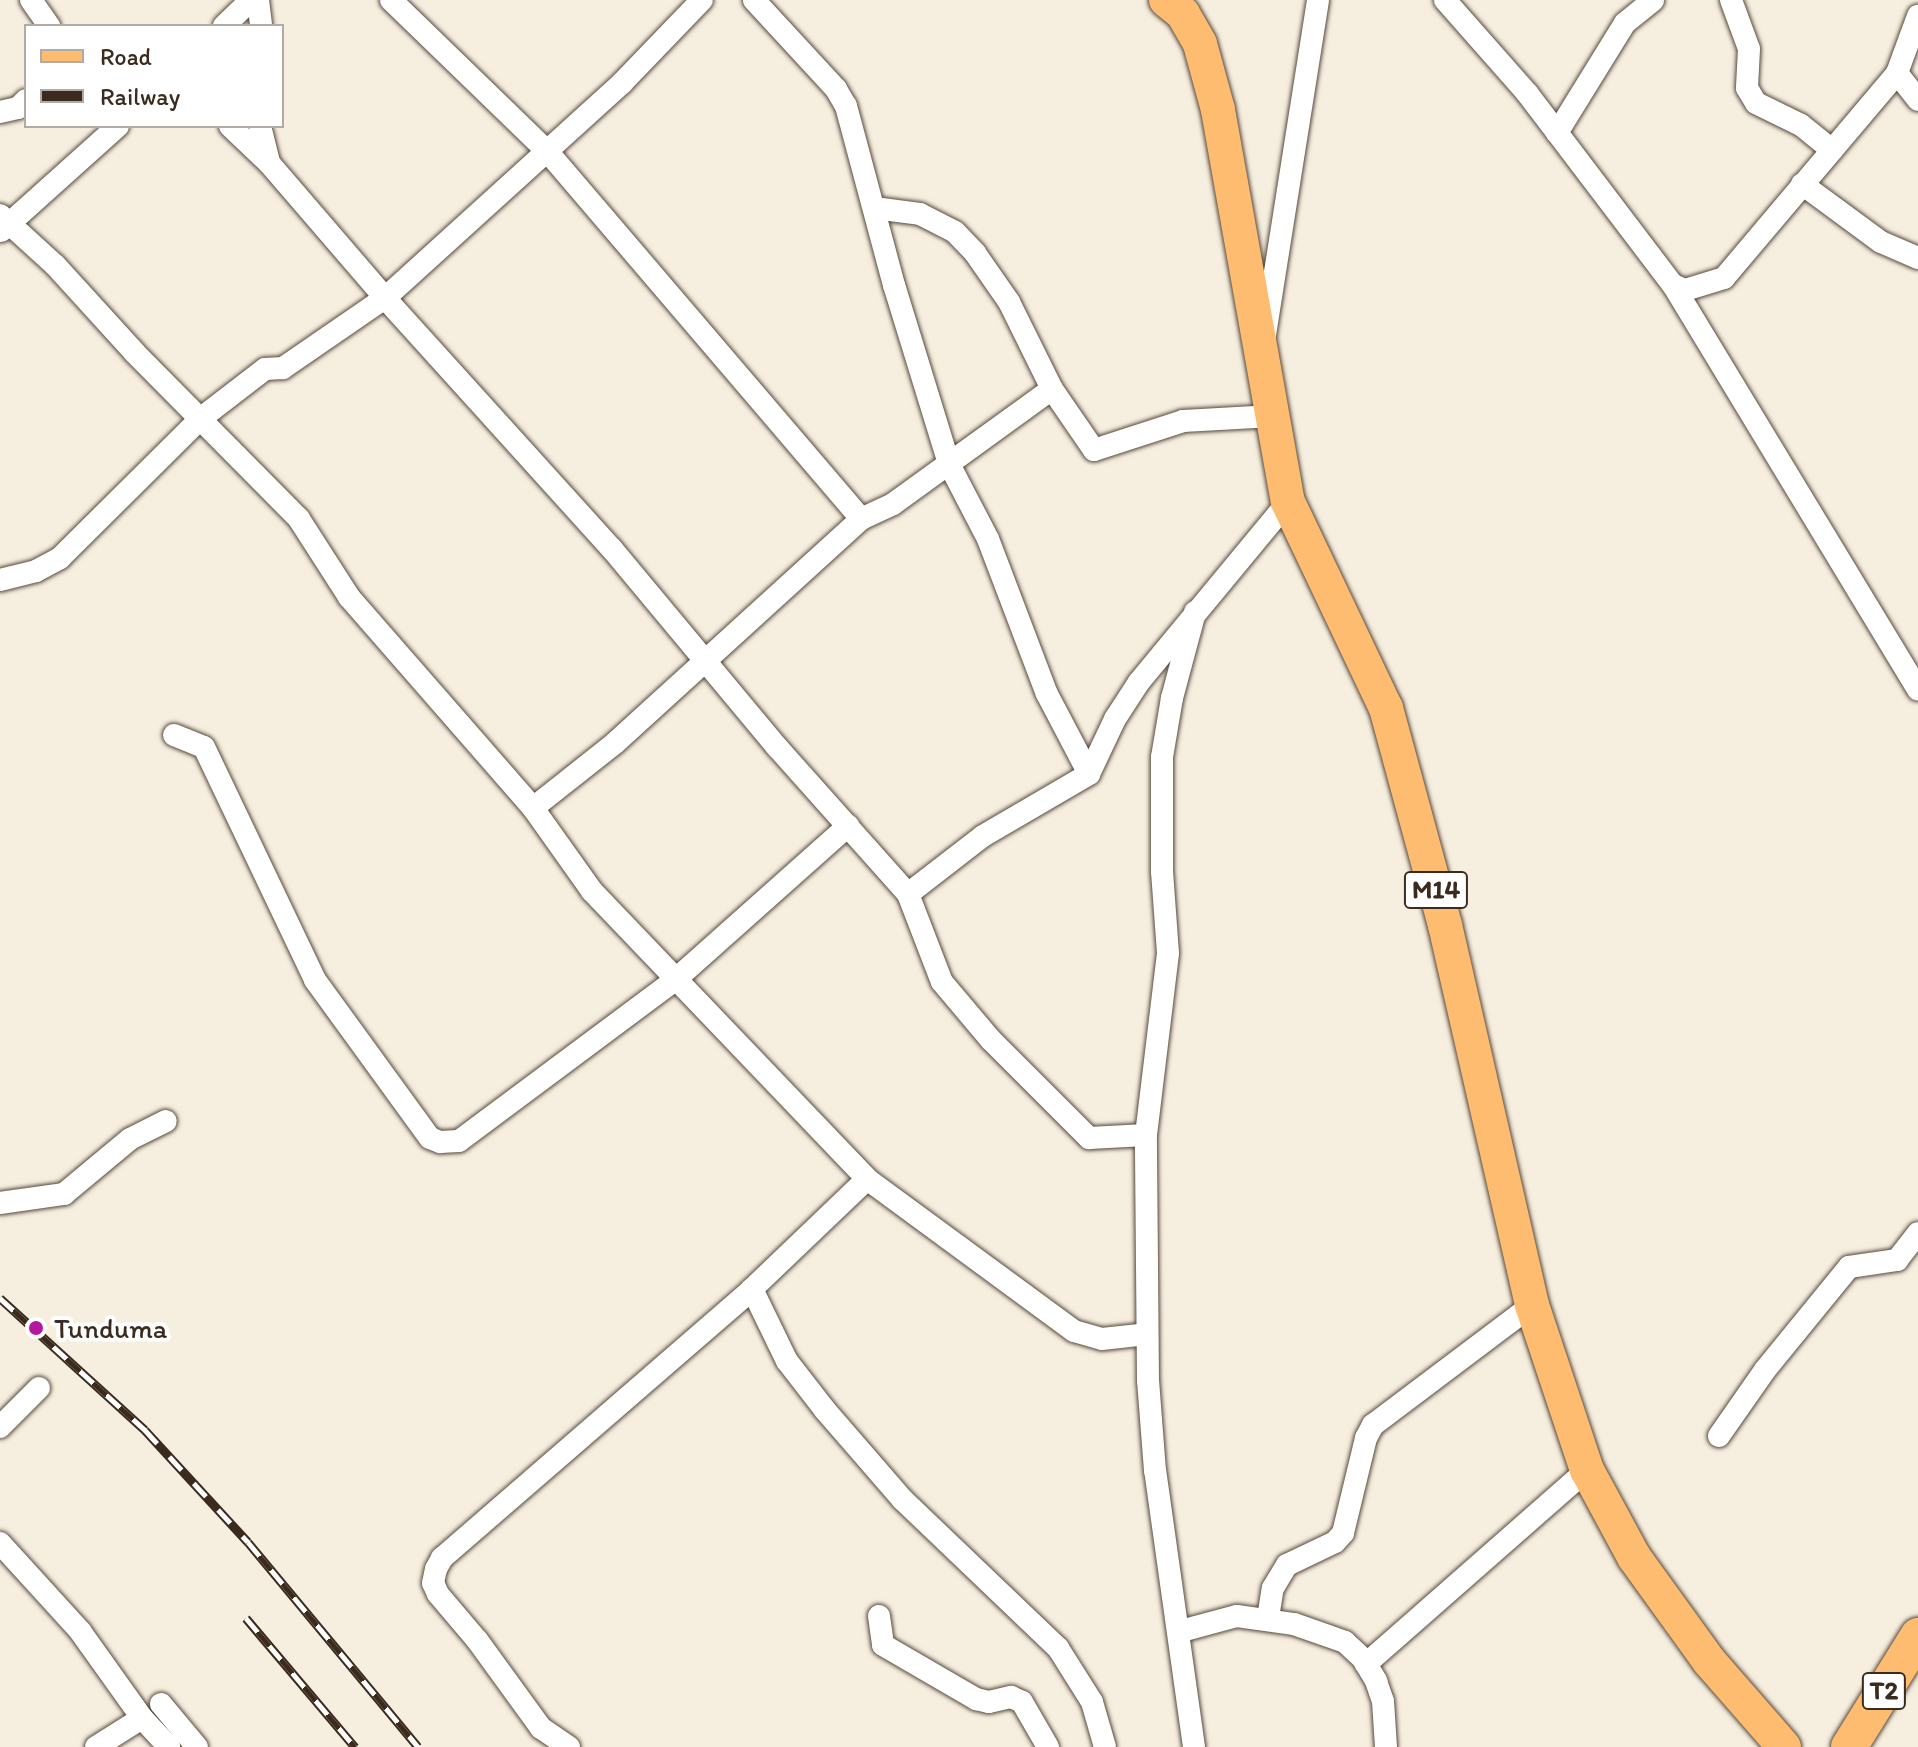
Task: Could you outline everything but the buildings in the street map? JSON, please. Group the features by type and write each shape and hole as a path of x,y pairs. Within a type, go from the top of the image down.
{"highway":[{"name":"T2","path":"1849,1747 1918,1636"}],"main road":[{"name":"M14","path":"1166,0 1183,14 1200,44 1218,110 1288,502 1386,708 1445,925 1532,1305 1587,1470 1634,1557 1709,1661 1784,1747"}],"street":[{"path":"31,0 48,24"},
{"path":"226,24 251,0"},
{"path":"258,0 261,24"},
{"path":"391,0 547,151 861,519"},
{"path":"0,580 36,571 60,558 200,419 265,369 283,368 385,298 622,83 702,0"},
{"path":"754,0 836,89 846,106 949,464 988,539 1047,694 1089,774"},
{"path":"1261,352 1318,0"},
{"path":"1445,0 1557,133 1673,285 1918,690"},
{"path":"1557,133 1625,23 1653,0"},
{"path":"1731,0 1749,49 1747,88 1756,103 1801,125 1832,150"},
{"path":"1673,285 1685,290 1698,289 1724,278 1897,73 1918,16"},
{"path":"1897,73 1918,100"},
{"path":"0,112 18,108 24,102"},
{"path":"116,128 4,223 299,519 349,597 533,808 592,891 867,1179 1074,1331 1102,1339 1147,1334"},
{"path":"232,128 269,163 385,298 473,392 706,658 777,747 908,894 942,982 991,1040 1089,1138 1146,1135"},
{"path":"260,128 269,163"},
{"path":"1802,184 1881,242 1918,258"},
{"path":"874,208 920,214 955,232 1009,302 1052,389 1094,450 1183,421 1273,416"},
{"path":"533,808 615,743 861,519 893,504 1052,389"},
{"path":"908,894 983,836 1089,774 1115,719 1139,682 1288,502"},
{"path":"1194,1747 1181,1631 1155,1471 1147,1334 1146,1135 1168,953 1162,872 1162,757 1172,698 1195,612"},
{"path":"174,735 204,747 315,980 430,1138 440,1142 459,1141 675,980 848,826"},
{"path":"0,1203 64,1194 130,1139 166,1121"},
{"path":"569,1747 541,1728 477,1640 438,1594 433,1583 436,1569 442,1558 752,1289 867,1179"},
{"path":"1719,1436 1765,1370 1849,1267 1897,1260 1918,1233"},
{"path":"752,1289 787,1361 825,1410 902,1499 1058,1648 1092,1702 1105,1747"},
{"path":"1268,1618 1273,1588 1287,1565 1335,1542 1343,1533 1351,1511 1366,1438 1373,1425 1532,1305"},
{"path":"0,1427 39,1388"},
{"path":"1366,1664 1587,1470"},
{"path":"0,1543 80,1631 142,1718 169,1747"},
{"path":"879,1616 883,1645 976,1699 989,1702 1011,1697 1022,1702 1048,1747"},
{"path":"1181,1631 1237,1616 1268,1618 1345,1642 1366,1664 1383,1701 1386,1747"},
{"path":"161,1704 197,1747"},
{"path":"96,1747 142,1718"}],"railway":[{"path":"0,1298 145,1430 248,1542 418,1747"},
{"path":"246,1618 355,1747"}],"place":[{"name":"Tunduma","path":"36,1328"}]}
